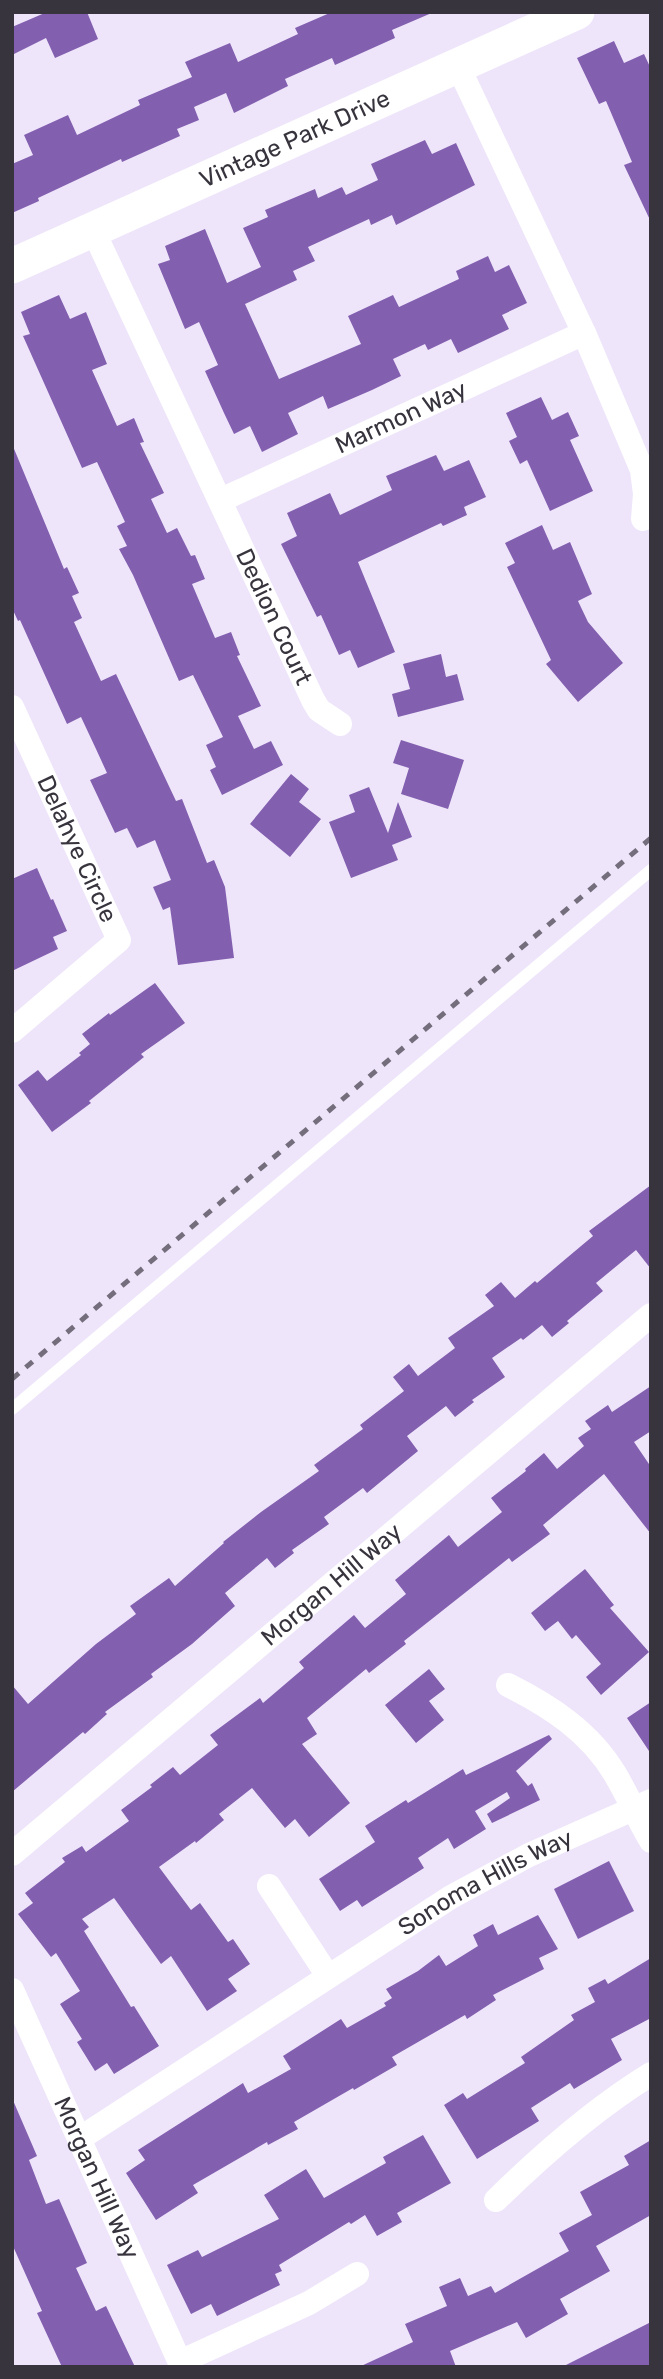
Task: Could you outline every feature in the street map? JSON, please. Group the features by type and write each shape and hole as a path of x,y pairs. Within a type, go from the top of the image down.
{"street":[{"name":"Vintage Park Drive","path":"12,267 458,66 561,15"},
{"path":"458,66 584,333 642,470 645,494 643,519"},
{"path":"93,230 220,500"},
{"name":"Marmon Way","path":"220,500 584,333"},
{"name":"Dedion Court","path":"220,500 313,700 319,710 340,724"},
{"name":"Delahye Circle","path":"12,707 119,940 12,1031"},
{"name":"Morgan Hill Way","path":"12,1854 651,1315"},
{"path":"508,1685 544,1703 587,1738 643,1805 651,1841"},
{"name":"Sonoma Hills Way","path":"79,2139 451,1896 503,1868 643,1805"},
{"path":"269,1886 328,1976"},
{"name":"Morgan Hill Way","path":"12,1990 181,2364"},
{"path":"496,2200 580,2124 651,2074"},
{"path":"181,2364 309,2303 357,2274"}],"lane":[{"path":"12,1409 651,870"}],"building":[{"path":"47,12 87,12 98,39 55,58 46,38 12,55 12,27"},
{"path":"332,12 434,12 392,30 395,38 335,65 332,58 285,79 288,86 234,113 226,93 194,107 199,120 177,129 180,136 122,162 121,159 12,213 12,164 33,155 24,135 68,115 77,135 140,105 138,100 192,77 185,62 230,43 238,62 298,34 295,28"},
{"path":"614,41 624,63 644,54 651,69 651,222 624,165 632,162 606,101 599,104 577,58"},
{"path":"425,140 432,154 456,143 475,185 396,225 392,215 371,225 369,219 308,247 315,261 293,271 297,280 245,304 279,379 361,344 348,316 393,295 399,307 459,279 456,271 488,256 495,272 509,265 527,303 502,315 509,329 458,353 451,339 428,350 425,344 393,359 401,376 328,409 323,396 288,413 298,434 262,452 250,426 234,434 224,413 205,371 218,365 199,322 185,329 158,264 170,260 165,246 205,229 227,283 261,267 243,228 268,217 265,210 315,189 318,198 342,187 346,195 378,180 371,164"},
{"path":"59,295 70,319 86,312 107,364 92,370 117,426 134,418 144,442 140,443 164,493 151,499 167,533 177,528 191,556 195,555 205,579 192,584 215,638 231,632 240,655 237,656 261,706 238,716 254,749 271,741 283,765 222,795 210,770 216,767 206,745 223,737 193,675 179,681 119,549 127,546 117,526 125,522 97,462 82,468 23,336 30,334 21,312"},
{"path":"541,397 552,420 568,412 579,436 570,440 593,491 550,511 527,460 520,464 509,441 517,437 506,413"},
{"path":"12,444 64,569 67,567 79,593 72,596 82,618 74,622 101,681 116,674 176,801 182,799 207,863 214,860 225,887 234,958 178,965 170,907 163,910 153,887 171,880 155,840 137,848 127,828 115,833 90,780 107,773 81,717 67,724 12,608"},
{"path":"436,455 444,471 469,460 486,497 464,507 467,515 443,526 441,523 358,562 395,652 358,668 350,650 339,655 321,615 317,617 281,544 297,536 287,513 330,493 340,515 392,490 386,476"},
{"path":"542,525 553,550 570,542 592,594 578,601 588,622 623,663 578,702 546,664 551,660 507,567 515,563 505,543"},
{"path":"441,654 446,677 457,674 464,700 398,717 392,694 410,689 403,664"},
{"path":"401,740 464,760 448,809 401,794 409,768 393,763"},
{"path":"291,774 309,789 299,802 321,819 290,857 250,824"},
{"path":"369,787 388,833 398,802 412,837 392,845 398,860 351,878 329,822 355,812 349,795"},
{"path":"37,868 67,931 53,937 58,949 12,971 12,879"},
{"path":"155,983 185,1023 141,1054 144,1057 89,1101 91,1103 52,1132 18,1085 38,1070 47,1081 81,1055 79,1053 90,1044 82,1034"},
{"path":"651,1185 651,1269 636,1250 596,1283 603,1291 552,1337 542,1325 492,1358 505,1377 472,1400 474,1402 455,1417 446,1406 407,1436 418,1451 367,1493 363,1488 324,1517 329,1524 292,1550 294,1553 275,1568 267,1558 225,1593 235,1606 192,1644 151,1674 153,1677 105,1712 107,1714 85,1734 83,1732 12,1792 12,1685 28,1704 96,1644 136,1614 130,1606 169,1578 175,1586 223,1542 319,1471 314,1465 363,1429 360,1425 404,1391 393,1377 409,1364 418,1376 455,1348 448,1338 494,1306 485,1295 501,1282 515,1298 593,1236 589,1231"},
{"path":"651,1386 651,1431 634,1442 651,1467 651,1534 604,1474 543,1525 550,1534 512,1562 509,1558 404,1641 406,1644 369,1673 366,1669 307,1718 317,1734 302,1744 350,1803 309,1837 295,1819 285,1828 252,1788 219,1814 224,1820 196,1843 195,1841 159,1867 191,1910 200,1903 228,1942 233,1939 250,1964 228,1979 237,1991 207,2011 171,1956 161,1964 114,1898 82,1919 89,1927 84,1931 131,2007 134,2006 159,2046 114,2074 107,2063 95,2071 77,2042 82,2039 60,2004 80,1991 56,1953 51,1957 18,1914 33,1903 25,1893 65,1862 62,1858 82,1846 86,1852 129,1821 121,1810 173,1767 180,1775 218,1745 210,1735 260,1698 263,1703 304,1668 299,1662 354,1615 365,1628 406,1594 395,1580 449,1535 458,1547 502,1512 491,1498 544,1453 557,1469 584,1446 578,1438 591,1429 585,1421 608,1405 612,1412"},
{"path":"585,1569 614,1605 610,1608 649,1652 601,1695 586,1677 601,1664 576,1635 572,1639 558,1621 545,1631 531,1613"},
{"path":"429,1669 445,1689 429,1701 444,1720 416,1743 385,1705"},
{"path":"651,1702 651,1754 627,1718"},
{"path":"549,1735 552,1739 516,1771 528,1786 532,1783 540,1800 492,1823 487,1814 510,1798 507,1792 475,1811 486,1829 454,1849 448,1838 418,1858 424,1868 362,1907 357,1900 340,1911 319,1879 375,1842 365,1826 463,1769 466,1775"},
{"path":"609,1861 634,1911 578,1939 554,1889"},
{"path":"538,1915 558,1949 539,1958 544,1969 493,1995 496,2000 467,2019 465,2015 392,2057 397,2065 294,2122 298,2129 268,2145 267,2142 193,2185 198,2193 156,2220 126,2173 145,2160 138,2150 243,2083 248,2093 291,2069 283,2056 341,2019 347,2028 386,2006 384,2003 392,1998 386,1989 418,1971 439,1955 446,1966 478,1946 473,1935 493,1924 498,1935"},
{"path":"651,1958 651,2018 611,2039 622,2060 574,2089 570,2083 531,2108 539,2121 477,2159 444,2105 463,2093 467,2099 525,2063 521,2057 574,2020 571,2015 595,2002 588,1988 605,1979 608,1984"},
{"path":"12,2098 37,2156 29,2160 46,2204 59,2199 87,2263 76,2268 96,2311 106,2306 135,2367 62,2367 37,2313 42,2311 12,2244"},
{"path":"423,2135 451,2183 397,2213 402,2222 377,2236 365,2215 279,2265 282,2271 275,2274 280,2285 217,2316 211,2304 191,2314 167,2265 198,2250 202,2257 279,2219 264,2195 306,2169 324,2198 386,2163 383,2157"},
{"path":"651,2140 651,2215 596,2246 610,2271 560,2299 568,2314 526,2338 517,2322 450,2351 456,2367 359,2367 413,2342 405,2324 447,2306 439,2287 460,2278 468,2296 491,2286 495,2293 569,2251 559,2233 592,2215 580,2192 629,2165 624,2156"},
{"path":"651,2322 651,2367 562,2367"}],"railway":[{"path":"12,1379 651,838"}]}
